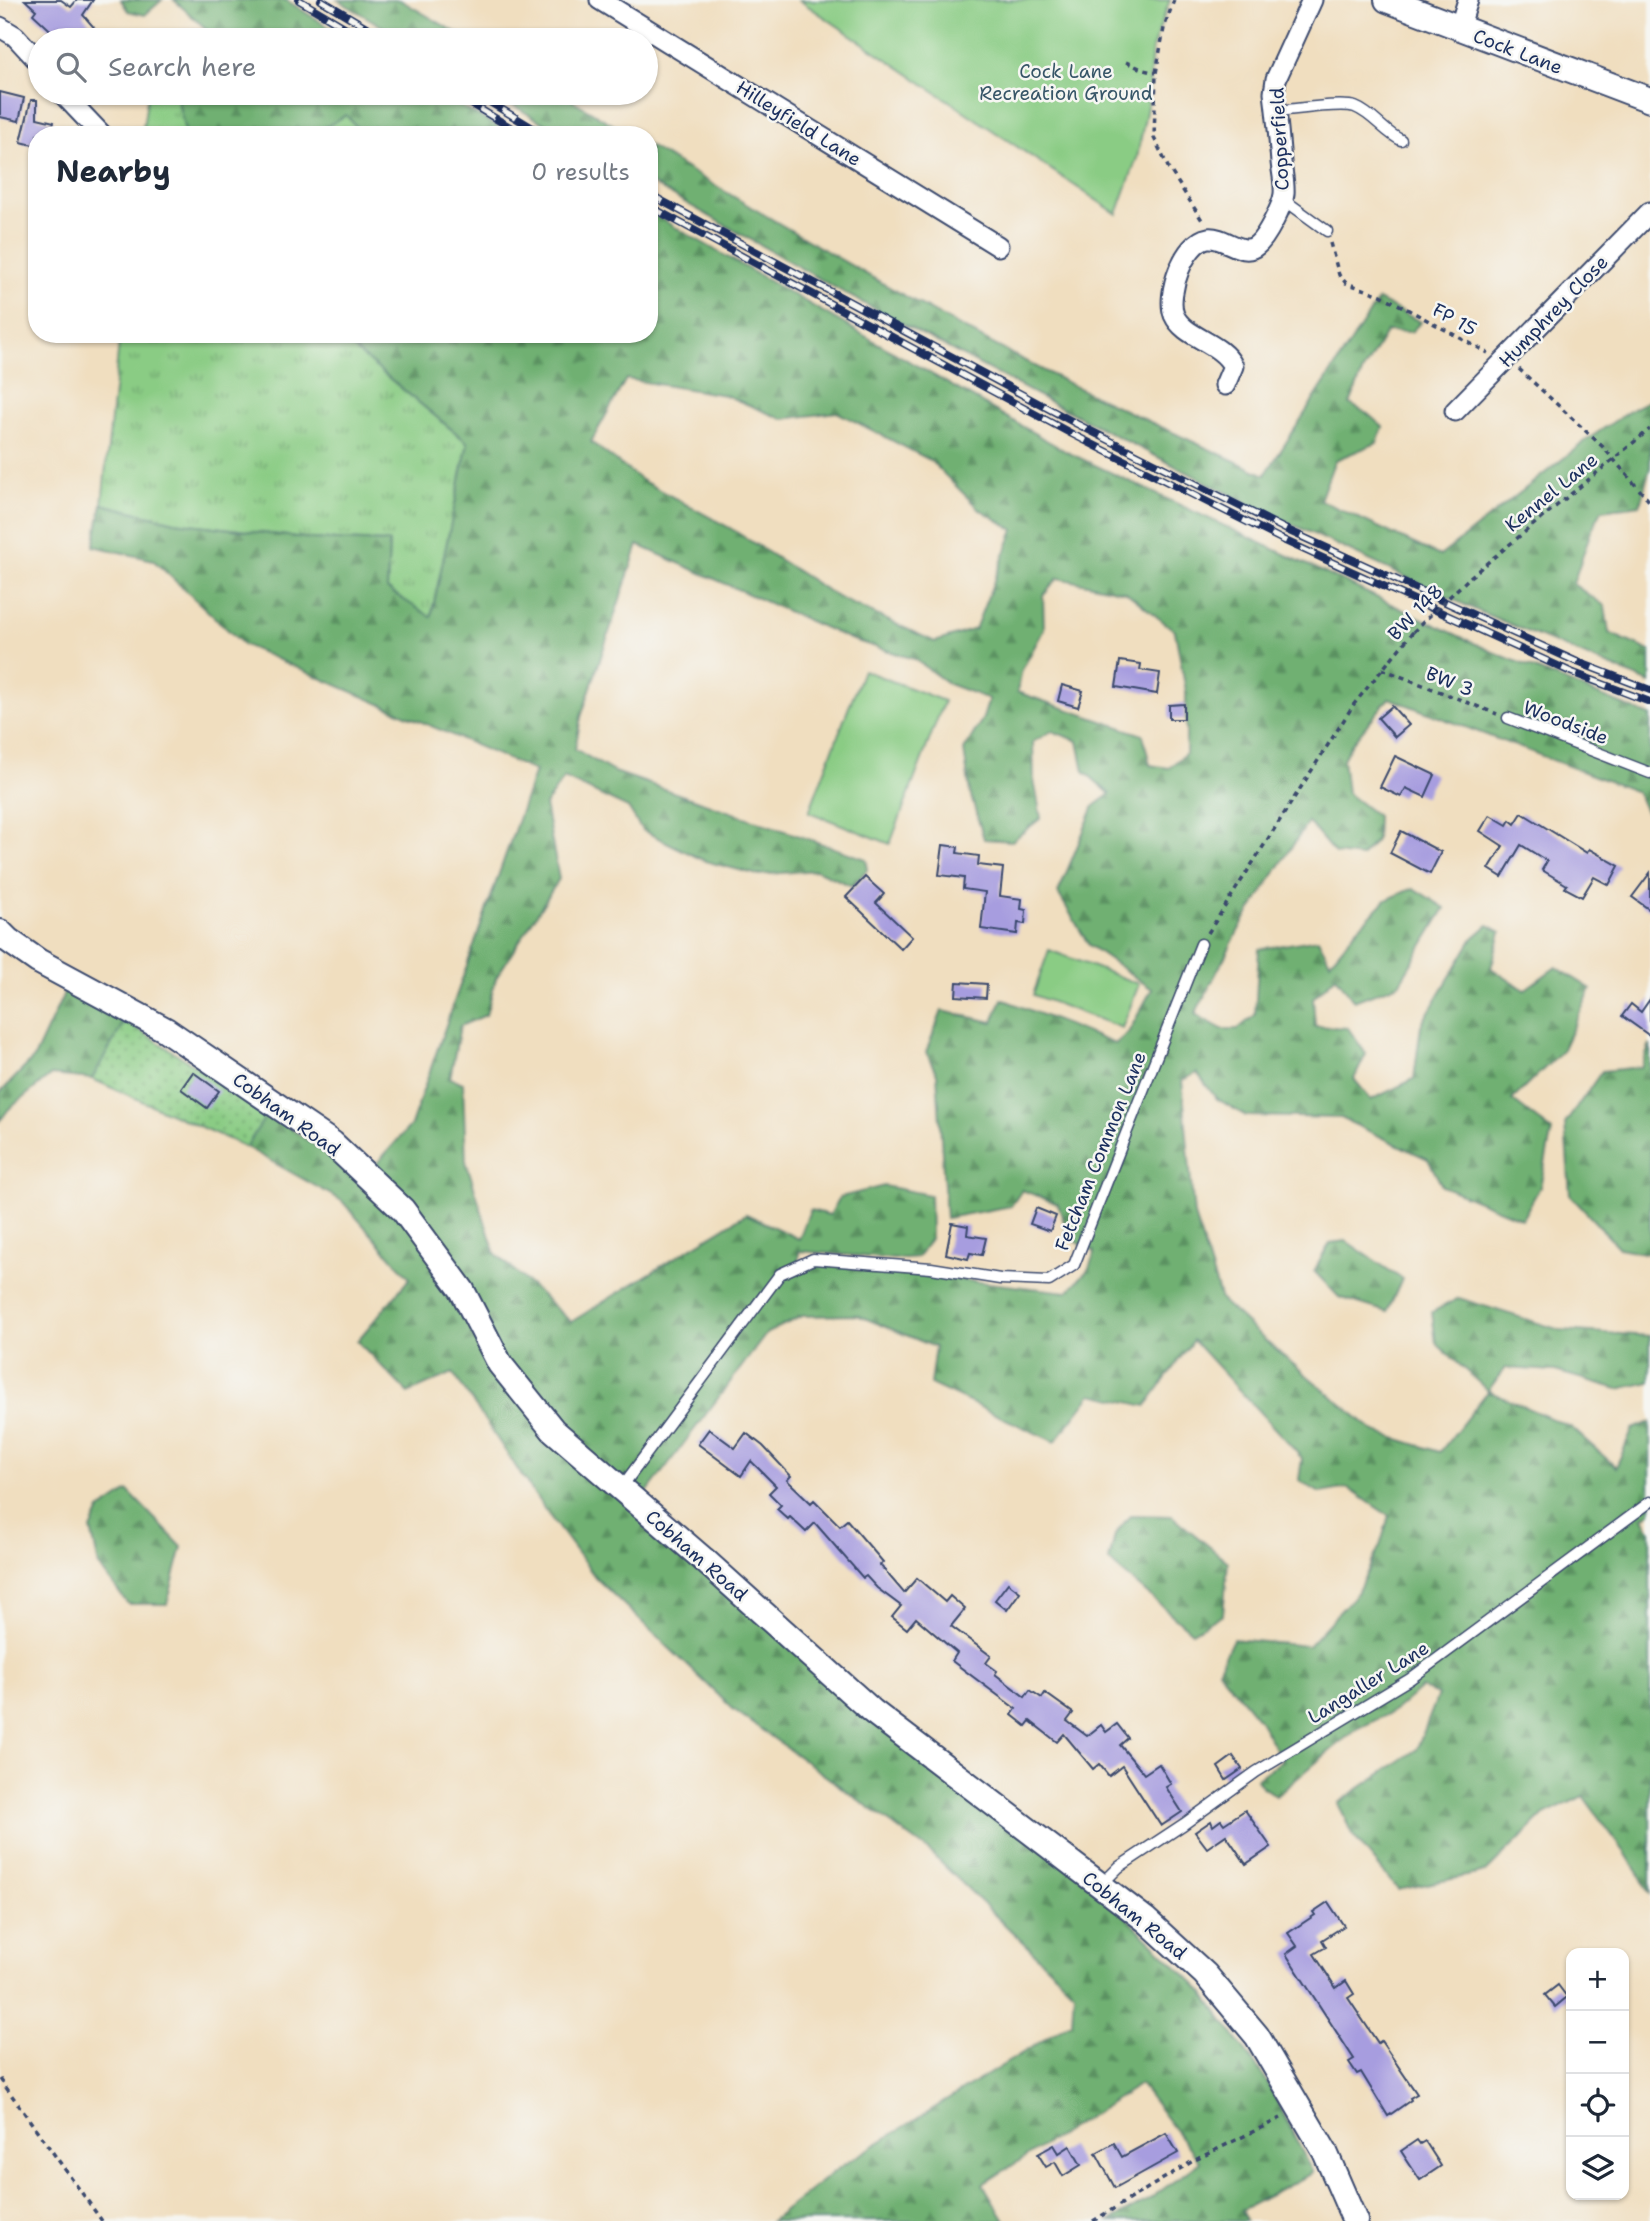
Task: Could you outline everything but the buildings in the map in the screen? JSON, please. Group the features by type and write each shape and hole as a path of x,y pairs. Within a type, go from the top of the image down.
{"street":[{"name":"Hilleyfield Lane","path":"600,0 645,28"},
{"name":"Copperfield","path":"1216,238 1244,250 1255,248 1264,239 1283,199 1274,93 1276,79 1312,0"},
{"name":"Cock Lane","path":"1387,0 1650,100"},
{"path":"1459,29 1468,0"},
{"path":"0,27 15,36 28,51"},
{"name":"Hilleyfield Lane","path":"658,36 998,246"},
{"path":"73,105 93,126"},
{"name":"Humphrey Close","path":"1455,411 1650,212"},
{"path":"1216,238 1204,239 1195,245 1184,260 1175,278 1171,303 1175,316 1184,327 1228,357 1233,366 1225,385"},
{"name":"Cobham Road","path":"0,932 38,961 166,1030 332,1143 403,1210 463,1290 500,1364 553,1430 703,1559 872,1711 1146,1920 1205,1974 1257,2036 1325,2152 1355,2221"}],"lane":[{"path":"1276,111 1353,106 1401,140"},
{"path":"1283,199 1326,231"},
{"name":"Woodside","path":"1508,718 1650,773"},
{"name":"Fetcham Common Lane","path":"620,1488 780,1274 813,1259 931,1268 1000,1279 1049,1280 1074,1265 1201,944"},
{"name":"Langaller Lane","path":"1101,1885 1119,1867 1256,1772 1410,1679 1650,1502"}],"path":[{"path":"1174,0 1164,28 1155,73 1154,138 1197,214 1216,238"},
{"path":"1126,62 1155,73"},
{"name":"FP 15","path":"1326,231 1339,275 1346,283 1381,295 1489,353 1506,359 1603,447 1650,502"},
{"name":"Kennel Lane","path":"1470,577 1650,429"},
{"name":"BW 148","path":"1382,669 1413,632 1470,577"},
{"path":"1201,944 1354,704 1382,669"},
{"name":"BW 3","path":"1382,669 1508,718"},
{"path":"0,2078 102,2221"},
{"path":"1093,2221 1193,2161 1300,2108"}],"green space":[{"path":"121,0 162,0 145,15 128,11"},
{"path":"174,0 286,0 330,28 205,28"},
{"path":"338,0 400,0 448,28 385,28"},
{"name":"Cock Lane Recreation Ground","path":"799,0 1170,0 1152,49 1148,102 1137,158 1117,214"},
{"path":"146,105 179,105 184,126 143,126"},
{"path":"179,105 458,105 496,126 356,126 346,115 327,126 184,126"},
{"path":"513,105 580,105 615,126 549,126"},
{"path":"346,115 356,126 327,126"},
{"path":"658,151 962,327 1068,383 1265,475 1378,300 1421,322 1411,332 1387,331 1363,371 1350,404 1383,427 1377,443 1335,460 1320,500 1440,556 1588,439 1650,400 1650,467 1640,505 1602,510 1591,531 1573,584 1605,606 1609,633 1650,651 1650,683 1476,610 1247,503 850,296 658,187"},
{"path":"658,217 1067,452 1493,652 1650,716 1650,820 1637,792 1389,698 1352,743 1343,759 1347,793 1377,816 1376,840 1361,857 1335,854 1308,822 1243,922 1195,1014 1222,1029 1238,1029 1255,1015 1259,949 1318,939 1330,962 1386,900 1413,888 1445,908 1399,984 1354,1001 1336,976 1313,998 1315,1026 1348,1028 1366,1054 1354,1079 1371,1100 1414,1079 1421,1025 1473,938 1488,925 1501,932 1491,968 1524,990 1556,967 1591,989 1562,1051 1512,1100 1552,1131 1540,1187 1522,1219 1442,1186 1428,1159 1341,1118 1246,1116 1216,1098 1197,1073 1182,1080 1194,1215 1221,1300 1269,1344 1375,1432 1440,1452 1488,1391 1571,1427 1616,1467 1633,1429 1650,1422 1650,1512 1643,1517 1650,1531 1650,1893 1626,1854 1583,1796 1544,1815 1486,1872 1398,1890 1352,1834 1338,1803 1417,1749 1438,1695 1421,1688 1396,1710 1355,1730 1276,1796 1261,1786 1256,1779 1282,1760 1259,1720 1218,1670 1233,1639 1308,1646 1357,1593 1380,1546 1389,1516 1348,1488 1320,1493 1299,1480 1302,1458 1193,1340 1146,1406 1092,1394 1055,1442 930,1384 935,1347 857,1315 802,1316 767,1333 633,1511 1099,1891 1202,1991 1265,2078 1313,2173 1241,2210 1246,2221 1110,2221 1151,2198 1200,2162 1140,2084 983,2184 1005,2221 771,2221 840,2167 1072,2022 1074,1992 928,1850 733,1709 596,1578 545,1510 453,1373 408,1393 357,1341 410,1278 342,1201 246,1147 268,1112 362,1180 411,1125 535,771 244,645 153,560 94,546 102,504 175,522 312,539 389,542 387,589 431,617 468,443 347,343 658,343","holes":["626,379 725,395 782,419 837,412 930,460 978,508 1014,530 975,629 935,642 839,598 730,528 641,480 591,442","638,545 850,639 914,659 949,684 989,699 983,718 964,750 970,793 984,839 1012,841 1041,818 1034,780 1033,742 1052,731 1078,741 1084,771 1110,794 1094,806 1058,893 1089,945 1152,989 1128,1033 1115,1044 1002,999 993,1022 942,1011 926,1052 937,1074 946,1218 1011,1206 1022,1190 1058,1204 1069,1237 1095,1252 1088,1270 1067,1292 819,1264 798,1274 799,1251 894,1259 918,1257 931,1237 930,1195 884,1186 840,1197 830,1215 810,1210 799,1239 746,1214 571,1322 495,1253 466,1161 463,1083 450,1078 460,1026 486,1015 496,978 559,879 545,805 564,778 628,808 642,830 705,861 758,875 816,870 852,886 868,869 866,859 612,771 575,749 581,717","1058,578 1126,592 1175,631 1186,691 1186,753 1169,768 1150,765 1143,735 1017,692 1022,670 1044,629 1043,596"]},
{"path":"119,343 347,343 468,443 431,618 387,589 389,542 312,539 175,522 102,504"},
{"path":"863,670 944,701 890,844 809,812"},
{"path":"1049,950 1139,984 1122,1028 1033,995"},
{"path":"66,989 125,1021 92,1079 51,1075 8,1110 0,1121 0,1093 34,1058"},
{"path":"125,1021 268,1112 246,1147 92,1079"},
{"path":"1650,1045 1650,1254 1619,1248 1570,1195 1565,1124 1602,1071 1641,1067"},
{"path":"1346,1241 1402,1279 1387,1312 1339,1297 1314,1271 1330,1243"},
{"path":"1459,1298 1560,1330 1650,1336 1650,1382 1618,1389 1555,1371 1505,1368 1488,1391 1436,1343 1432,1312"},
{"path":"128,1491 182,1547 167,1604 128,1604 99,1566 91,1529 100,1510"},
{"path":"1130,1515 1172,1516 1228,1562 1223,1614 1192,1632 1109,1561 1115,1535"}],"railway":[{"path":"299,0 346,28"},
{"path":"321,0 368,28"},
{"path":"473,105 508,126"},
{"path":"495,105 529,126"},
{"path":"658,199 1077,424 1285,529 1575,661 1650,690"},
{"path":"658,211 1072,434 1281,539 1571,672 1650,702"}]}
